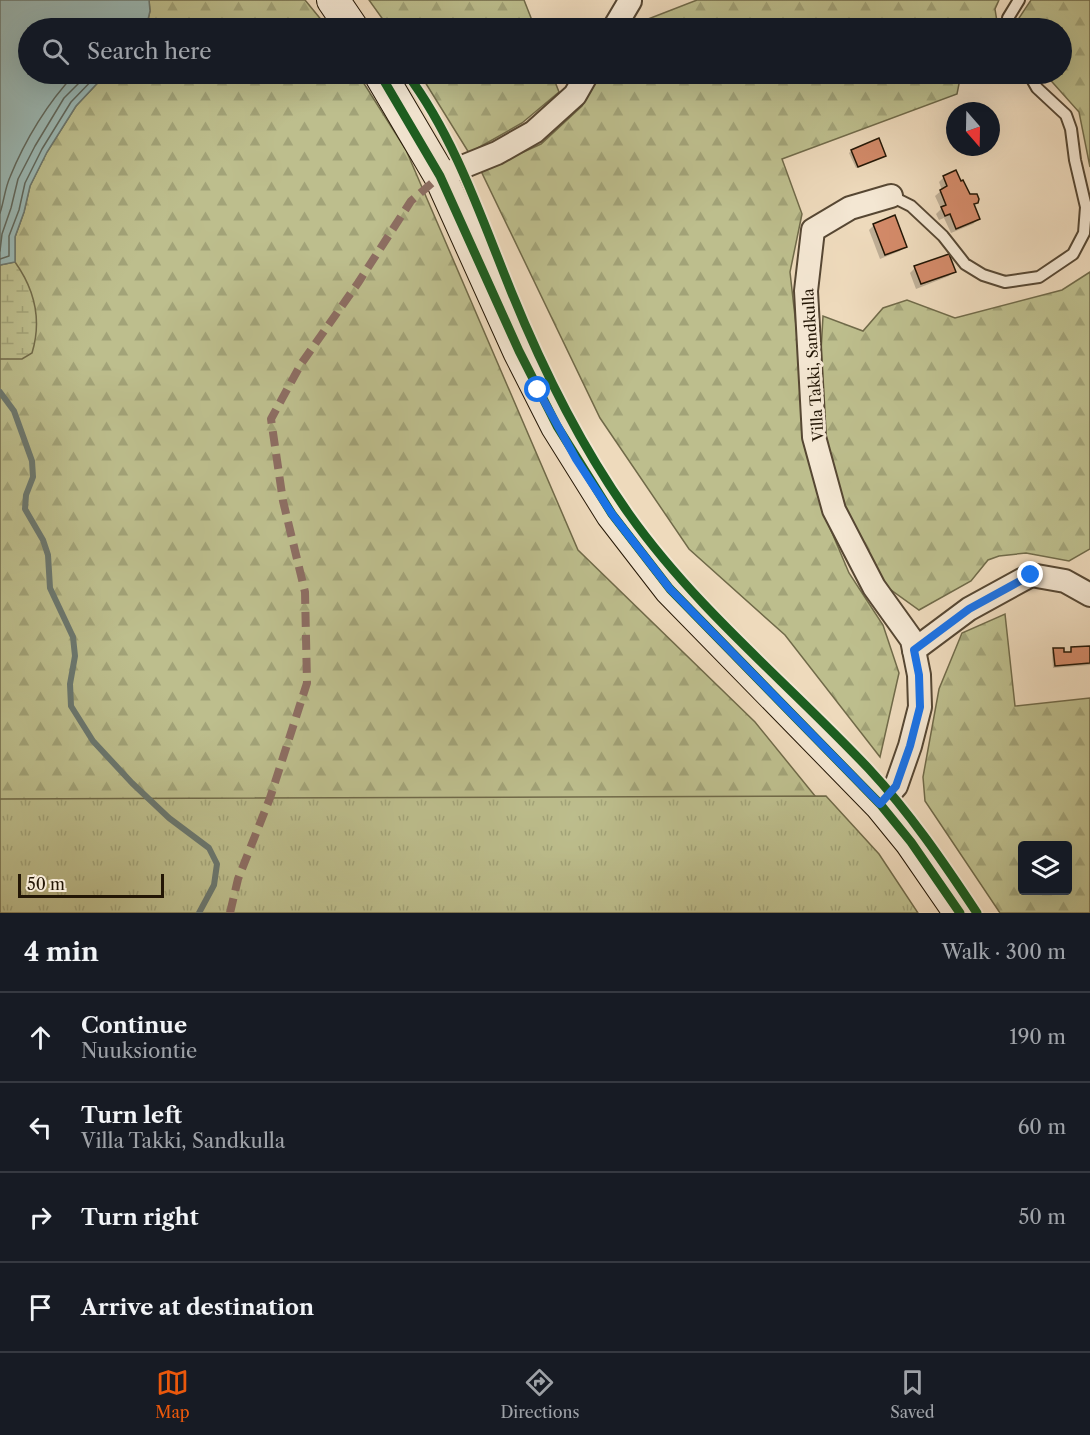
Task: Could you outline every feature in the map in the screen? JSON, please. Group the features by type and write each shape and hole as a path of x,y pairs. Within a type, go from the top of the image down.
{"street":[{"path":"333,0 345,18"},
{"path":"620,18 630,1"},
{"path":"386,84 440,176 538,390 572,451 612,514 677,596 880,804 911,842 960,913"},
{"path":"440,176 497,153 534,132 575,95 581,84"},
{"name":"Villa Takki, Sandkulla","path":"880,804 896,786 910,746 920,707 919,675 912,640 874,587 834,510 814,437 806,291 813,230 850,208 891,196"},
{"path":"914,650 969,609 1031,575 1065,581 1090,595"}],"lane":[{"path":"1008,18 1019,0"},
{"path":"891,196 911,206 943,236 965,264 983,275 1005,282 1039,277 1073,254 1084,233 1086,207 1071,129 1066,115 1035,84"}],"green space":[{"path":"149,0 305,0 320,18 148,18"},
{"path":"369,0 524,0 531,18 382,18"},
{"path":"697,0 999,0 995,9 996,18 651,18"},
{"path":"1031,0 1090,0 1090,167 1079,112 1054,84 1072,84 1072,18 1019,18"},
{"path":"97,84 364,84 406,150 578,550 755,722 910,913 0,913 0,265 15,261 15,237 30,186 47,152 76,106"},
{"path":"426,84 556,84 559,92 522,123 469,153"},
{"path":"594,84 959,84 957,94 782,159 802,214 790,272 806,415 822,509 849,573 883,625 899,673 880,757 785,635 689,549 600,418 481,171 541,144 582,106"},
{"path":"15,262 32,294 36,317 35,341 32,353 22,359 0,359 0,265"},
{"path":"1090,272 1090,549 1069,561 1026,553 999,556 988,560 971,581 919,610 880,582 843,505 824,429 821,352 823,316 863,331 883,308 907,300 955,318 1062,290"},
{"path":"1005,614 1015,706 1090,698 1090,913 1000,913 925,801 923,777 939,689 962,633"},
{"path":"826,796 879,854 918,913 0,913 0,799"}],"water":[{"path":"0,0 149,0 148,18 18,18 18,84 97,84 76,106 47,152 30,186 15,237 15,262 0,265"}],"building":[{"path":"879,138 886,156 858,167 851,150"},
{"path":"956,170 970,194 977,194 978,203 974,204 980,219 956,229 950,214 945,216 941,207 946,205 940,190 947,186 943,176"},
{"path":"895,215 907,247 885,255 873,224"},
{"path":"949,254 956,272 921,284 914,266"},
{"path":"1090,646 1090,663 1055,666 1053,648 1064,648 1064,652 1071,652 1071,647"}],"waterway":[{"path":"0,392 14,411 32,461 33,477 26,495 25,509 43,540 48,555 50,588 73,637 75,656 70,684 71,706 93,741 132,783 169,818 209,848 217,864 214,885 199,913"}],"marked path":[{"path":"230,913 238,879 270,798 307,683 305,592 283,501 271,419 301,364 358,283 411,201 440,176"}],"cycle path":[{"path":"386,84 440,176 519,351 557,426 612,514 670,589 880,804 911,842 960,913"},
{"path":"414,84 439,124 466,179 549,378 611,488 656,549 684,582 744,646 839,738 899,803 977,913"}],"route":[{"path":"538,390 576,459 612,514 670,589 880,804 896,786 920,707 919,675 914,650 969,609 1031,575"}]}
